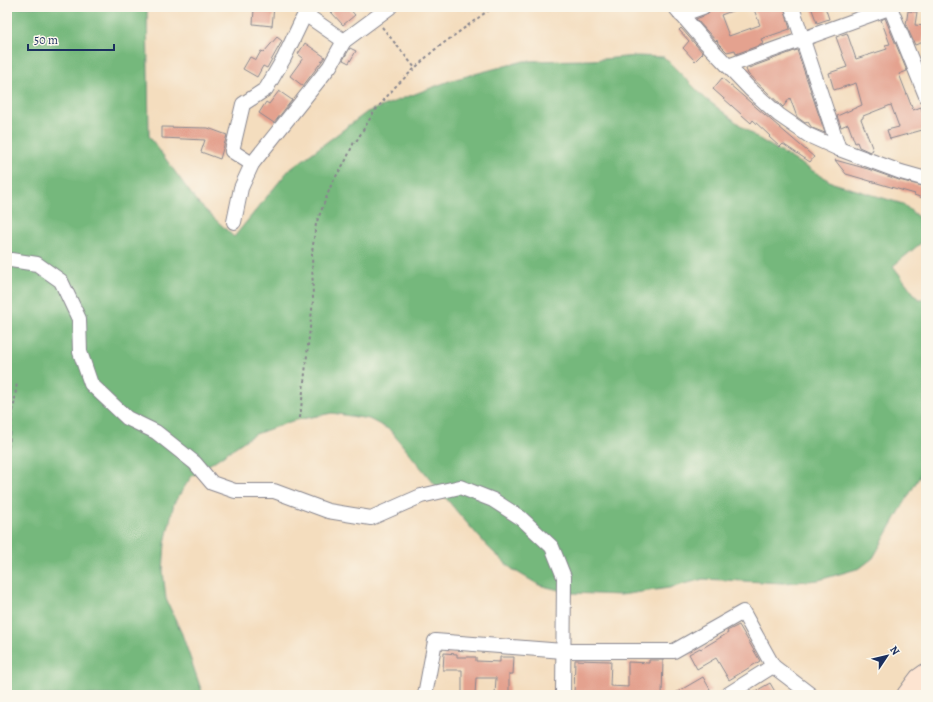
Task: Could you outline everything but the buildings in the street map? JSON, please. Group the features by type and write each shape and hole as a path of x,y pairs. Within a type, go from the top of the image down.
{"main road":[{"path":"907,695 919,679 926,674"}],"street":[{"path":"234,222 241,188 252,164 330,66 344,41 390,7"},
{"path":"678,11 703,7"},
{"path":"792,7 839,149"},
{"path":"728,66 891,7 926,96"},
{"path":"252,164 232,151 243,104 266,89 284,58 306,10 344,41"},
{"path":"678,11 750,89 779,115 808,136 901,172 926,179"},
{"path":"7,260 37,264 61,281 79,318 80,352 91,384 127,418 156,432 196,463 212,483 235,491 274,491 328,511 372,518 421,496 460,487 493,500 521,518 552,547 564,577 563,695"},
{"path":"425,695 435,641 564,651 674,651 743,612 773,666 811,695"},
{"path":"729,694 773,666"}],"path":[{"path":"300,418 313,301 312,252 316,224 332,183 346,160 354,142 357,140 374,112 395,87 433,51 493,7"},
{"path":"375,19 415,68"},
{"path":"7,459 17,382"},
{"path":"7,689 8,695"}],"green space":[{"path":"7,7 147,7 149,136 197,202 234,237 288,171 367,112 452,80 524,61 592,60 636,56 664,57 706,99 756,137 833,183 903,204 925,223 921,243 893,266 918,299 926,299 926,465 873,558 860,568 819,580 784,583 703,579 669,588 621,595 571,593 539,585 512,569 488,547 459,514 390,430 369,419 332,413 292,421 253,435 191,477 174,503 165,543 163,571 166,599 182,634 203,695 7,695"}]}
